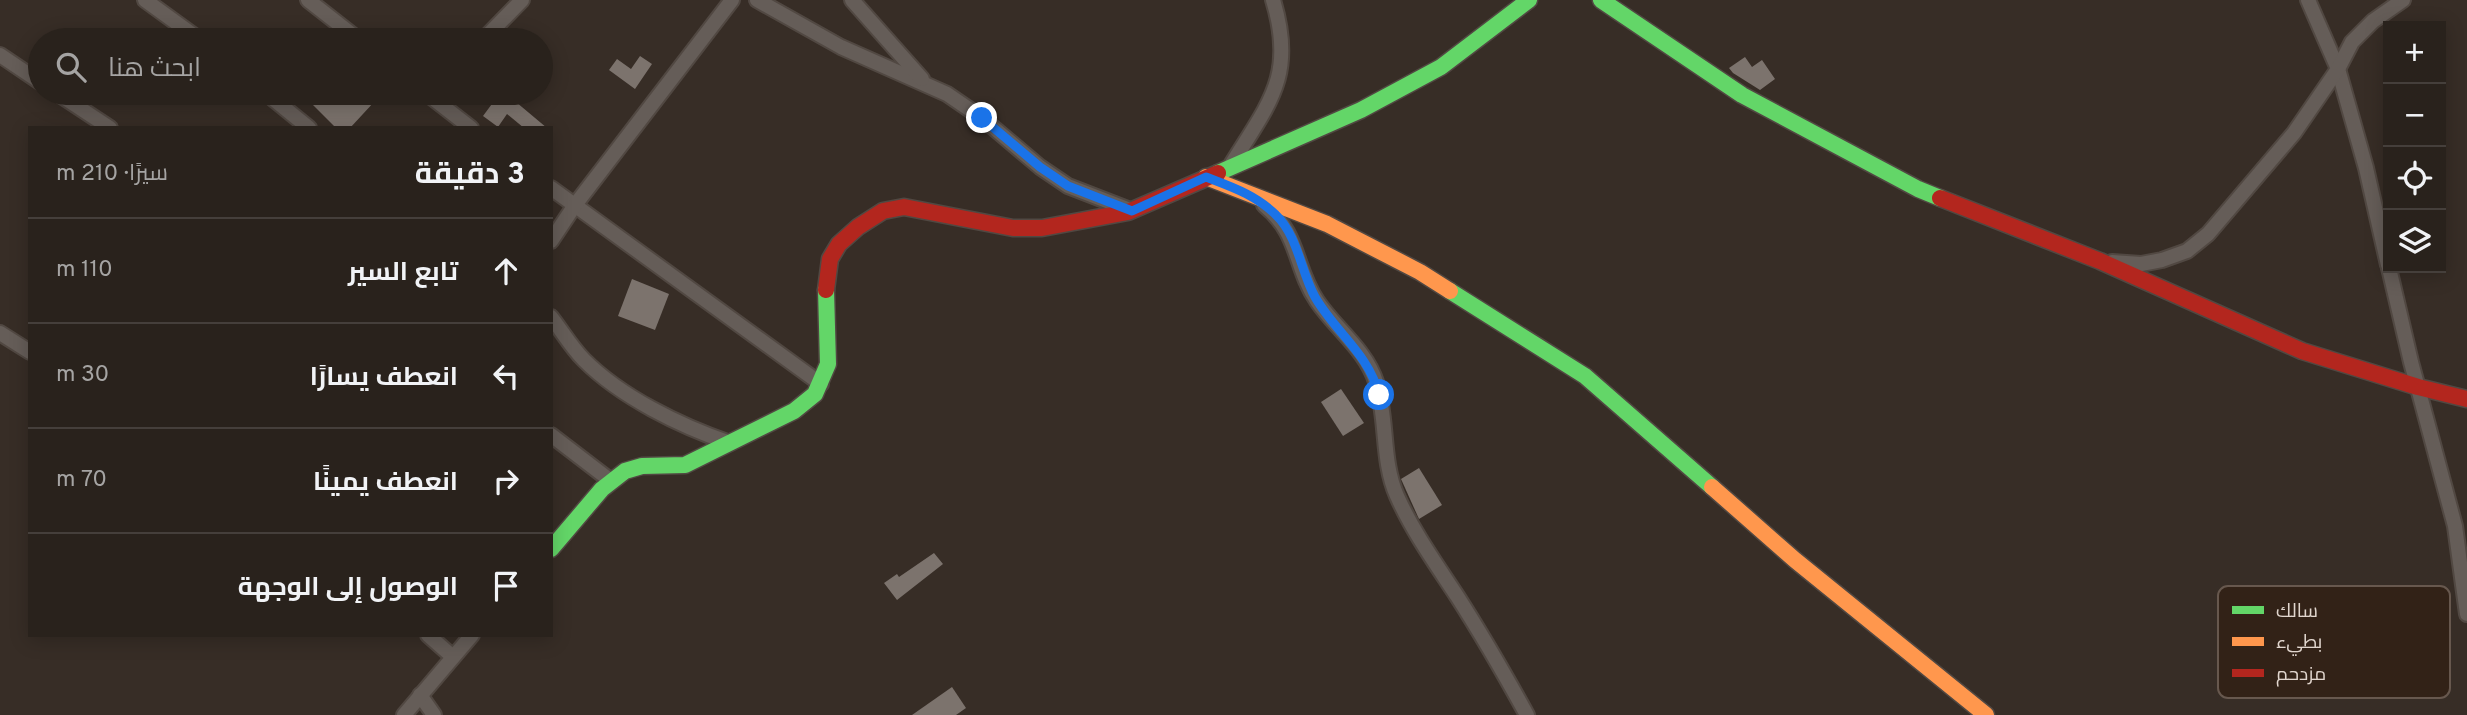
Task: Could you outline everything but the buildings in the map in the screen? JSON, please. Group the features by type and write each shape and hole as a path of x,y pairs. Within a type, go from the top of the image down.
{"street":[{"path":"145,0 184,28"},
{"path":"308,0 344,28"},
{"path":"495,28 522,0"},
{"path":"553,238 575,205 732,0"},
{"path":"757,0 849,51 961,103 1040,167 1068,186 1132,211"},
{"path":"852,0 928,86"},
{"path":"1231,165 1278,83 1283,63 1282,28 1273,0"},
{"path":"553,547 595,496 624,471 636,467 685,465 794,411 815,394 828,364 826,288 830,258 839,244 858,227 883,211 904,207 1013,228 1042,228 1132,211 1231,165 1361,110 1441,68 1529,0"},
{"path":"1601,0 1742,95 1918,189 2100,261 2302,351 2418,387 2467,399"},
{"path":"2308,0 2338,69 2383,240"},
{"path":"2100,261 2141,264 2162,260 2186,251 2208,234 2294,133 2338,69 2352,42 2373,21 2403,0"},
{"path":"0,55 28,74"},
{"path":"75,105 107,126"},
{"path":"281,105 307,126"},
{"path":"443,105 469,126"},
{"path":"1206,177 1327,224 1420,272 1585,376 1795,560 1986,715"},
{"path":"553,189 821,384"},
{"path":"1251,194 1278,216 1297,249 1308,284 1317,301 1367,364 1376,380 1388,470 1396,495 1415,530 1493,653 1527,715"},
{"path":"2391,273 2455,526 2467,614"},
{"path":"553,320 581,357 616,385 690,428 730,443"},
{"path":"0,333 28,351"},
{"path":"553,437 611,481"},
{"path":"430,637 453,657"},
{"path":"404,715 470,637"},
{"path":"420,695 434,715"}],"traffic: fast":[{"path":"1218,173 1361,110 1441,67 1529,0"},
{"path":"1601,0 1742,95 1918,189 1940,198"},
{"path":"553,547 602,489 625,471 642,466 685,465 794,411 815,394 828,364 826,290"},
{"path":"1450,291 1585,376 1712,487"}],"traffic: slow":[{"path":"1206,177 1327,224 1420,272 1450,291"},
{"path":"1712,487 1795,560 1986,715"}],"traffic: jam":[{"path":"826,290 830,259 839,244 858,227 883,211 904,207 1013,228 1042,228 1128,212 1218,173"},
{"path":"1940,198 2100,261 2302,351 2418,387 2467,399"}],"route":[{"path":"982,118 1040,167 1068,186 1132,211 1206,177 1251,194 1278,216 1297,249 1308,284 1317,301 1367,364 1376,380 1379,395"}]}
